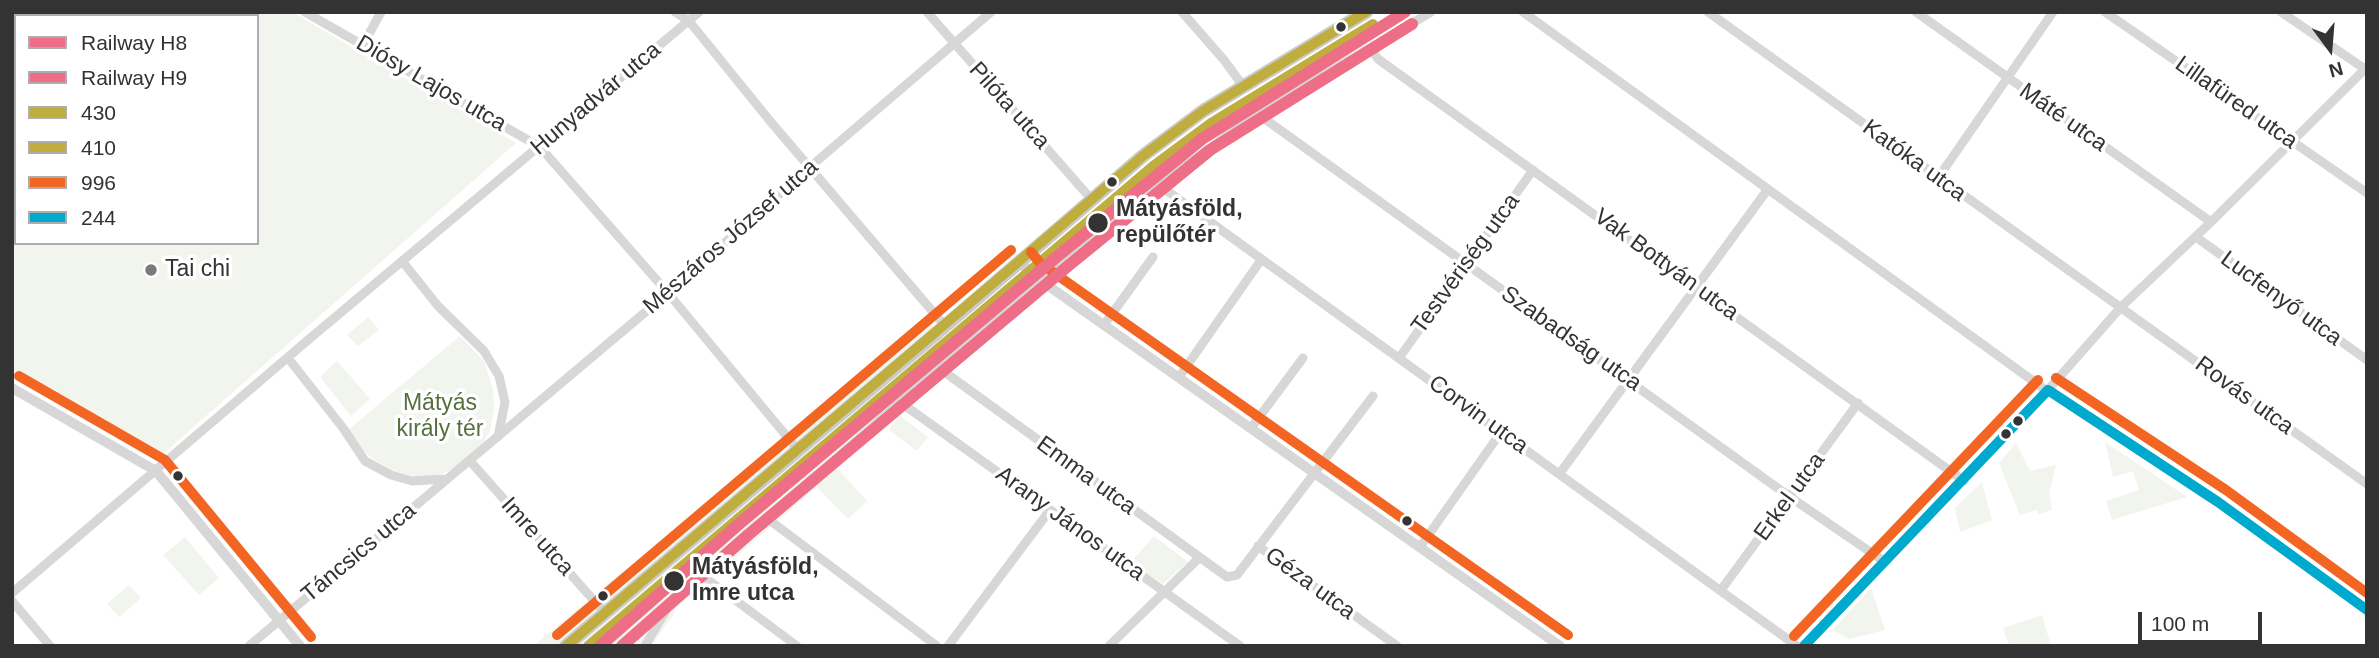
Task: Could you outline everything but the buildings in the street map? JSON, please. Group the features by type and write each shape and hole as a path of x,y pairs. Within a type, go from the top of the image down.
{"main road":[{"path":"566,646 1176,131 1243,86 1366,12"}],"street":[{"name":"Diósy Lajos utca","path":"305,12 540,147 668,293 798,450"},
{"path":"363,45 381,12"},
{"path":"675,12 689,21 945,326"},
{"name":"Hunyadvár utca","path":"12,593 699,12"},
{"name":"Pilóta utca","path":"927,12 1092,200"},
{"name":"Mészáros József utca","path":"470,461 991,12"},
{"path":"649,645 668,607 939,368 1158,186 1258,114 1432,12"},
{"path":"1523,12 2048,391 2218,502 2367,610"},
{"name":"Katóka utca","path":"1708,12 2121,307"},
{"name":"Máté utca","path":"1916,12 2211,222"},
{"path":"1938,178 2053,12"},
{"name":"Lillafüred utca","path":"2105,12 2367,193"},
{"path":"1804,646 1964,481 2121,307 2196,237 2366,68 2281,12"},
{"path":"1186,16 1243,86"},
{"name":"Vak Bottyán utca","path":"1371,48 1378,59 1964,481"},
{"name":"Szabadság utca","path":"1258,114 1790,497 1885,562"},
{"name":"Testvériség utca","path":"1399,358 1533,170"},
{"name":"Corvin utca","path":"1158,186 1560,472 1797,646"},
{"path":"1560,472 1768,189"},
{"name":"Lucfenyő utca","path":"2196,237 2367,360"},
{"path":"1104,325 1153,257"},
{"path":"1179,377 1261,260"},
{"path":"402,261 438,306 484,351 499,376 505,402 498,437"},
{"path":"1020,261 1030,273 1560,646"},
{"name":"Rovás utca","path":"2121,307 2365,481"},
{"path":"288,358 343,428 365,461 391,475 412,481 446,479"},
{"path":"1251,428 1303,358"},
{"name":"Emma utca","path":"939,368 1198,559 1227,577 1237,575 1258,546"},
{"path":"12,388 156,471 300,646"},
{"path":"1258,546 1373,396"},
{"name":"Arany János utca","path":"900,402 1240,646"},
{"name":"Erkel utca","path":"1721,590 1858,403"},
{"path":"1420,547 1501,432"},
{"name":"Táncsics utca","path":"249,646 470,461"},
{"name":"Imre utca","path":"470,461 605,613"},
{"path":"948,646 1050,510"},
{"path":"768,519 937,646"},
{"name":"Géza utca","path":"1258,546 1397,646"},
{"path":"1109,646 1198,559"},
{"path":"703,576 797,646"},
{"path":"12,601 50,646"}],"green space":[{"path":"12,12 292,12 516,143 156,460 12,378"},
{"path":"368,317 379,330 358,346 347,335"},
{"path":"927,319 958,356 915,402 908,414 900,408 837,468 867,501 848,519 817,487 675,609 651,646 533,646"},
{"name":"Mátyás király tér","path":"460,336 484,361 493,389 494,409 490,431 481,448 460,466 439,475 419,478 392,470 373,459 358,445 348,430"},
{"path":"337,361 370,399 351,416 320,377"},
{"path":"899,415 928,437 917,451 889,430"},
{"path":"2105,442 2187,497 2112,520 2106,501 2139,490 2133,471 2113,477"},
{"path":"2016,443 2030,471 2056,465 2049,493 2052,510 2038,514 2037,510 2020,515 1999,463"},
{"path":"1982,482 1992,520 1960,532 1955,508"},
{"path":"1154,536 1188,562 1163,584 1131,562"},
{"path":"185,537 219,578 199,595 163,555"},
{"path":"129,585 141,598 119,617 107,604"},
{"path":"1871,588 1885,630 1849,639 1832,630"},
{"path":"2042,615 2051,646 2009,646 2003,628"}],"rail line":[{"name":"H8","path":"600,646 739,524 1059,255 1202,139 1405,12"},
{"name":"H9","path":"622,646 748,535 1210,150 1412,24"}],"transit line":[{"name":"430","path":"566,646 1144,155 1203,111 1366,12"},
{"name":"410","path":"588,646 1153,166 1211,123 1373,24"},
{"name":"996","path":"557,635 1011,250"},
{"name":"996","path":"1031,252 1040,263 1568,635"},
{"name":"996","path":"19,376 165,460 311,637"},
{"name":"996","path":"2056,378 2226,490 2367,593"},
{"name":"996","path":"1794,636 2038,380"},
{"name":"244","path":"2048,390 2218,502 2367,610"},
{"name":"244","path":"1804,646 2048,390"}],"place":[{"name":"Mátyásföld, repülőtér","path":"1098,223"},
{"name":"Tai chi","path":"151,270"},
{"name":"Mátyásföld, Imre utca","path":"674,581"}]}
